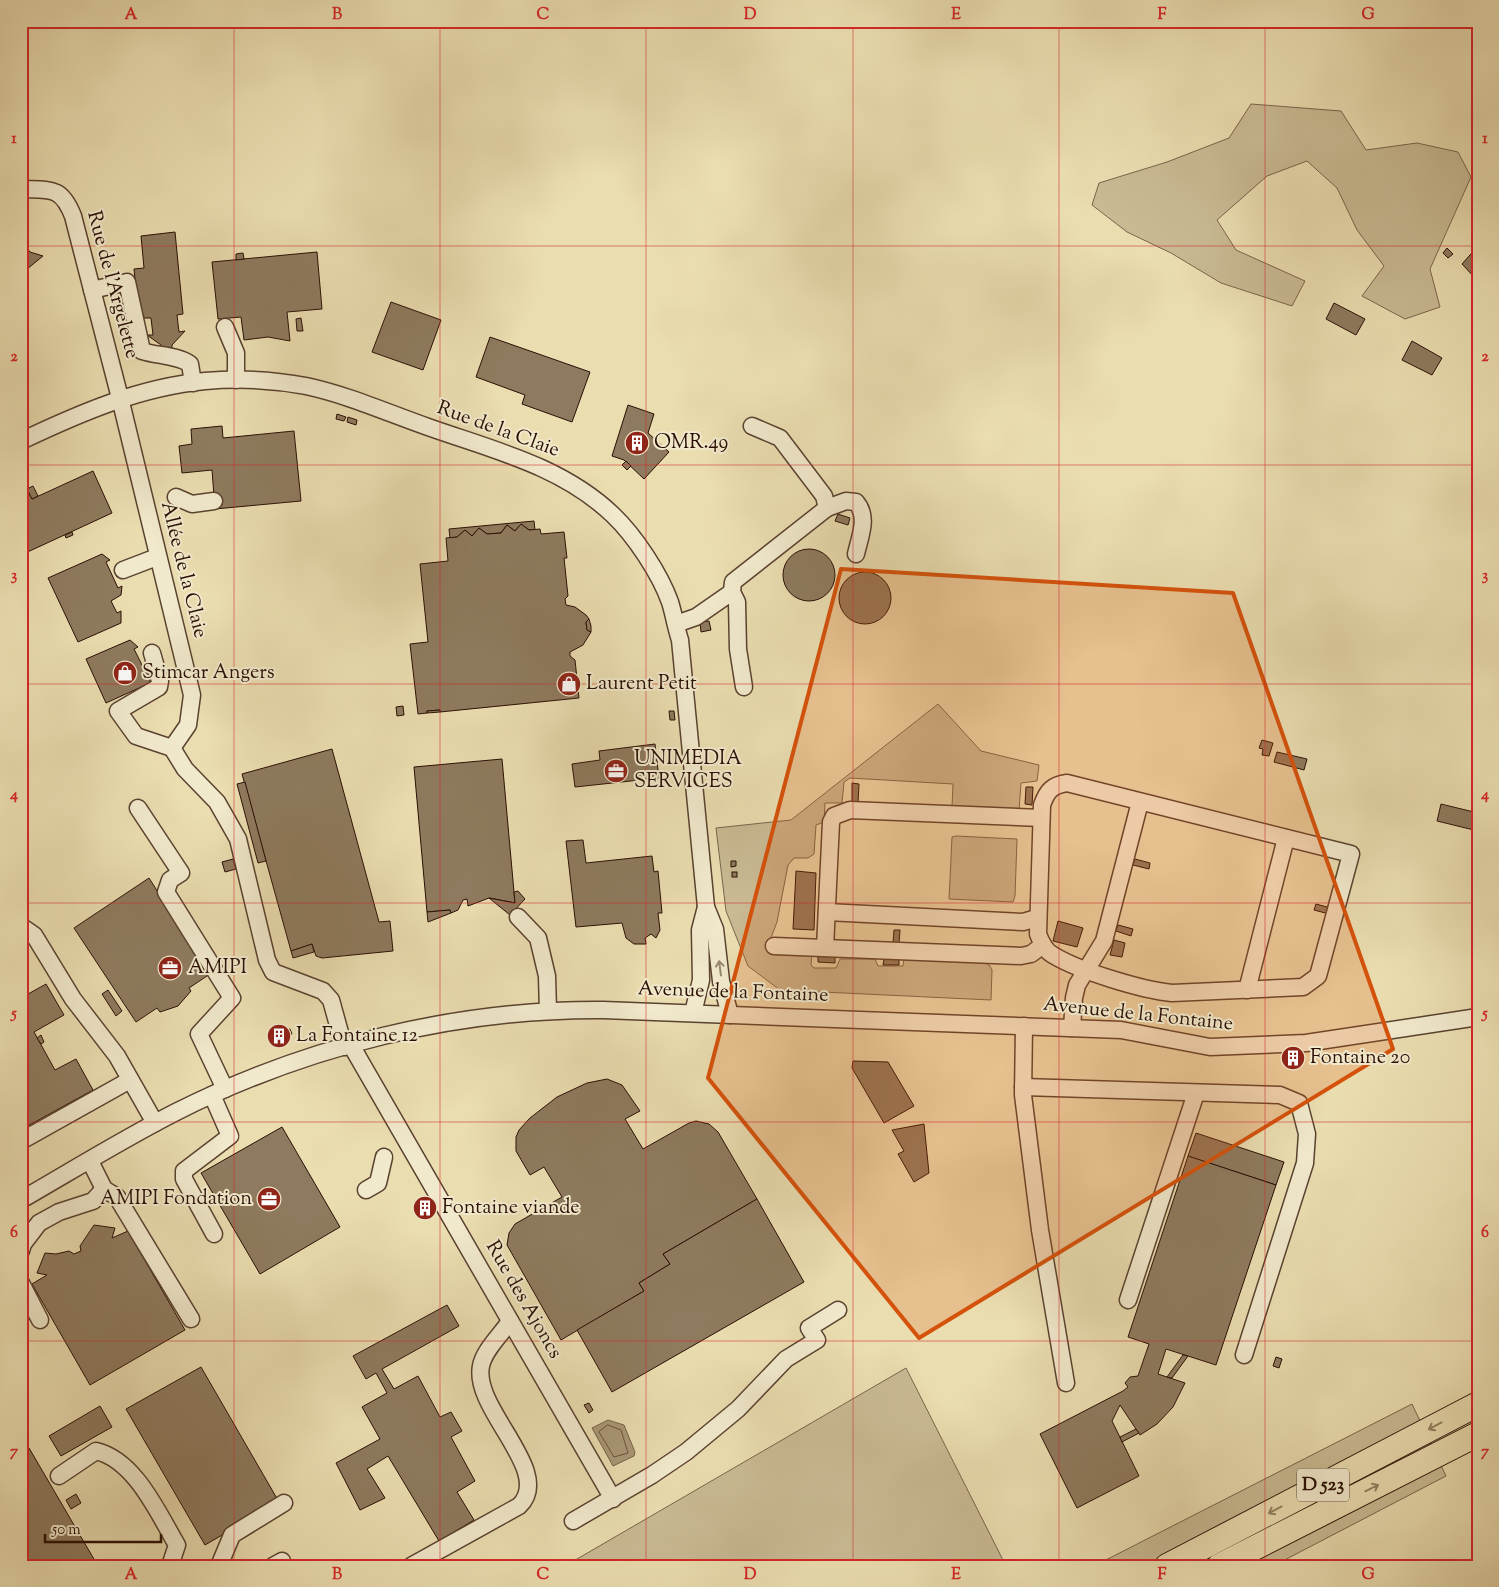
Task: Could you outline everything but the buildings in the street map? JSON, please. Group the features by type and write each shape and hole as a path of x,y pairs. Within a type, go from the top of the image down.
{"highway":[{"name":"D 523","path":"1167,1566 1478,1404"},
{"name":"D 523","path":"1220,1566 1478,1434"}],"street":[{"name":"Rue de l'Argelette","path":"21,189 51,190 66,198 73,216 120,398"},
{"path":"92,290 127,282 142,351 155,356 183,359 190,364 193,383"},
{"path":"225,327 234,346 237,359 236,380"},
{"name":"Rue de la Claie","path":"21,441 120,398 193,383 236,380 306,386 348,398 529,462 560,476 592,497 614,516 659,578 670,603 676,624 686,681 706,907 715,929 721,981 730,1015"},
{"name":"Allée de la Claie","path":"120,398 192,705 188,725 172,748"},
{"path":"752,426 780,438 824,496 827,508"},
{"path":"176,497 188,503 214,501"},
{"path":"744,687 738,650 737,602 732,592 733,582 827,508 846,500 856,502 862,509 863,524 856,554"},
{"path":"123,570 157,557"},
{"path":"676,624 696,617 732,592"},
{"path":"172,748 136,736 118,711 159,686 160,681 150,654 178,642"},
{"name":"Rue des Ajoncs","path":"172,748 185,769 217,802 238,839 267,960 273,972 323,991 331,1000 348,1046 408,1144 613,1499"},
{"path":"1058,784 1067,784 1140,802 1351,854 1318,976 1303,987 1172,993 1155,992 1086,969 1052,955 1042,945 1038,934 1037,918 1041,818 1045,797 1049,790 1058,784"},
{"path":"1072,1028 1077,985 1104,941 1140,802"},
{"path":"138,808 180,873 170,880 166,892 232,998 198,1034 218,1092 230,1136 184,1171 184,1179 214,1234"},
{"path":"825,948 831,822 834,816 850,810 1041,818"},
{"path":"1247,990 1286,838"},
{"name":"Rue de la Claie","path":"693,1013 701,980 700,930 706,907"},
{"path":"827,912 1023,922 1037,918"},
{"path":"518,917 538,938 547,976 548,1011"},
{"path":"21,926 34,935 73,999 117,1056 155,1123"},
{"path":"774,946 1020,956 1031,954 1042,945"},
{"name":"Avenue de la Fontaine","path":"21,1200 155,1123 218,1092 270,1071 348,1046 461,1021 548,1011 603,1010 693,1013 1121,1030 1210,1047 1306,1043 1478,1017"},
{"path":"1024,1026 1023,1087 1040,1230 1066,1383"},
{"path":"21,1141 130,1080"},
{"path":"1023,1087 1280,1095 1299,1103 1307,1134 1305,1163 1244,1356"},
{"path":"1128,1300 1196,1093"},
{"path":"366,1190 378,1183 380,1154 408,1144"},
{"path":"90,1161 104,1189 118,1197 191,1320"},
{"path":"21,1251 23,1244 39,1223 59,1212 93,1200 104,1189"},
{"path":"21,1283 40,1320"},
{"path":"573,1521 613,1499 686,1452 738,1408 786,1359 817,1340 810,1328 838,1310"},
{"path":"411,1566 518,1506 528,1492 528,1475 486,1396 480,1378 483,1359 510,1321"},
{"path":"59,1476 96,1451 104,1453 133,1473 177,1544 170,1566"},
{"path":"219,1566 232,1535 284,1503"}],"highlighted area":[{"path":"841,569 1233,593 1393,1049 919,1338 708,1078"}],"shaded area":[{"path":"1251,104 1341,111 1366,150 1417,143 1458,152 1471,177 1430,269 1440,307 1405,319 1362,296 1384,266 1357,230 1337,188 1307,161 1267,176 1217,220 1236,250 1305,281 1292,306 1221,283 1171,253 1127,232 1092,205 1099,183 1167,162 1229,138"},
{"path":"938,704 981,751 1039,765 1037,781 1021,783 1019,811 952,807 953,784 850,778 844,782 842,803 825,803 824,822 816,825 814,854 808,858 794,858 788,865 777,922 769,943 812,953 811,965 814,968 836,968 840,959 875,959 878,966 903,966 904,957 984,962 992,970 991,1000 780,990 748,966 726,911 716,828 791,820"},
{"path":"952,837 1017,839 1015,896 1013,902 949,899"},
{"path":"906,1368 1006,1566 565,1566"},
{"path":"1412,1404 1446,1476 1273,1566 1094,1566"}],"water":[{"path":"608,1420 624,1425 635,1452 634,1456 613,1466 592,1428"}],"place":[{"name":"OMR.49","path":"637,443"},
{"name":"Stimcar Angers","path":"125,673"},
{"name":"Laurent Petit","path":"569,684"},
{"name":"UNIMEDIA SERVICES","path":"616,771"},
{"name":"AMIPI","path":"170,968"},
{"name":"La Fontaine 12","path":"279,1036"},
{"name":"Fontaine 20","path":"1293,1058"},
{"name":"AMIPI Fondation","path":"269,1199"},
{"name":"Fontaine viande","path":"425,1208"}]}
